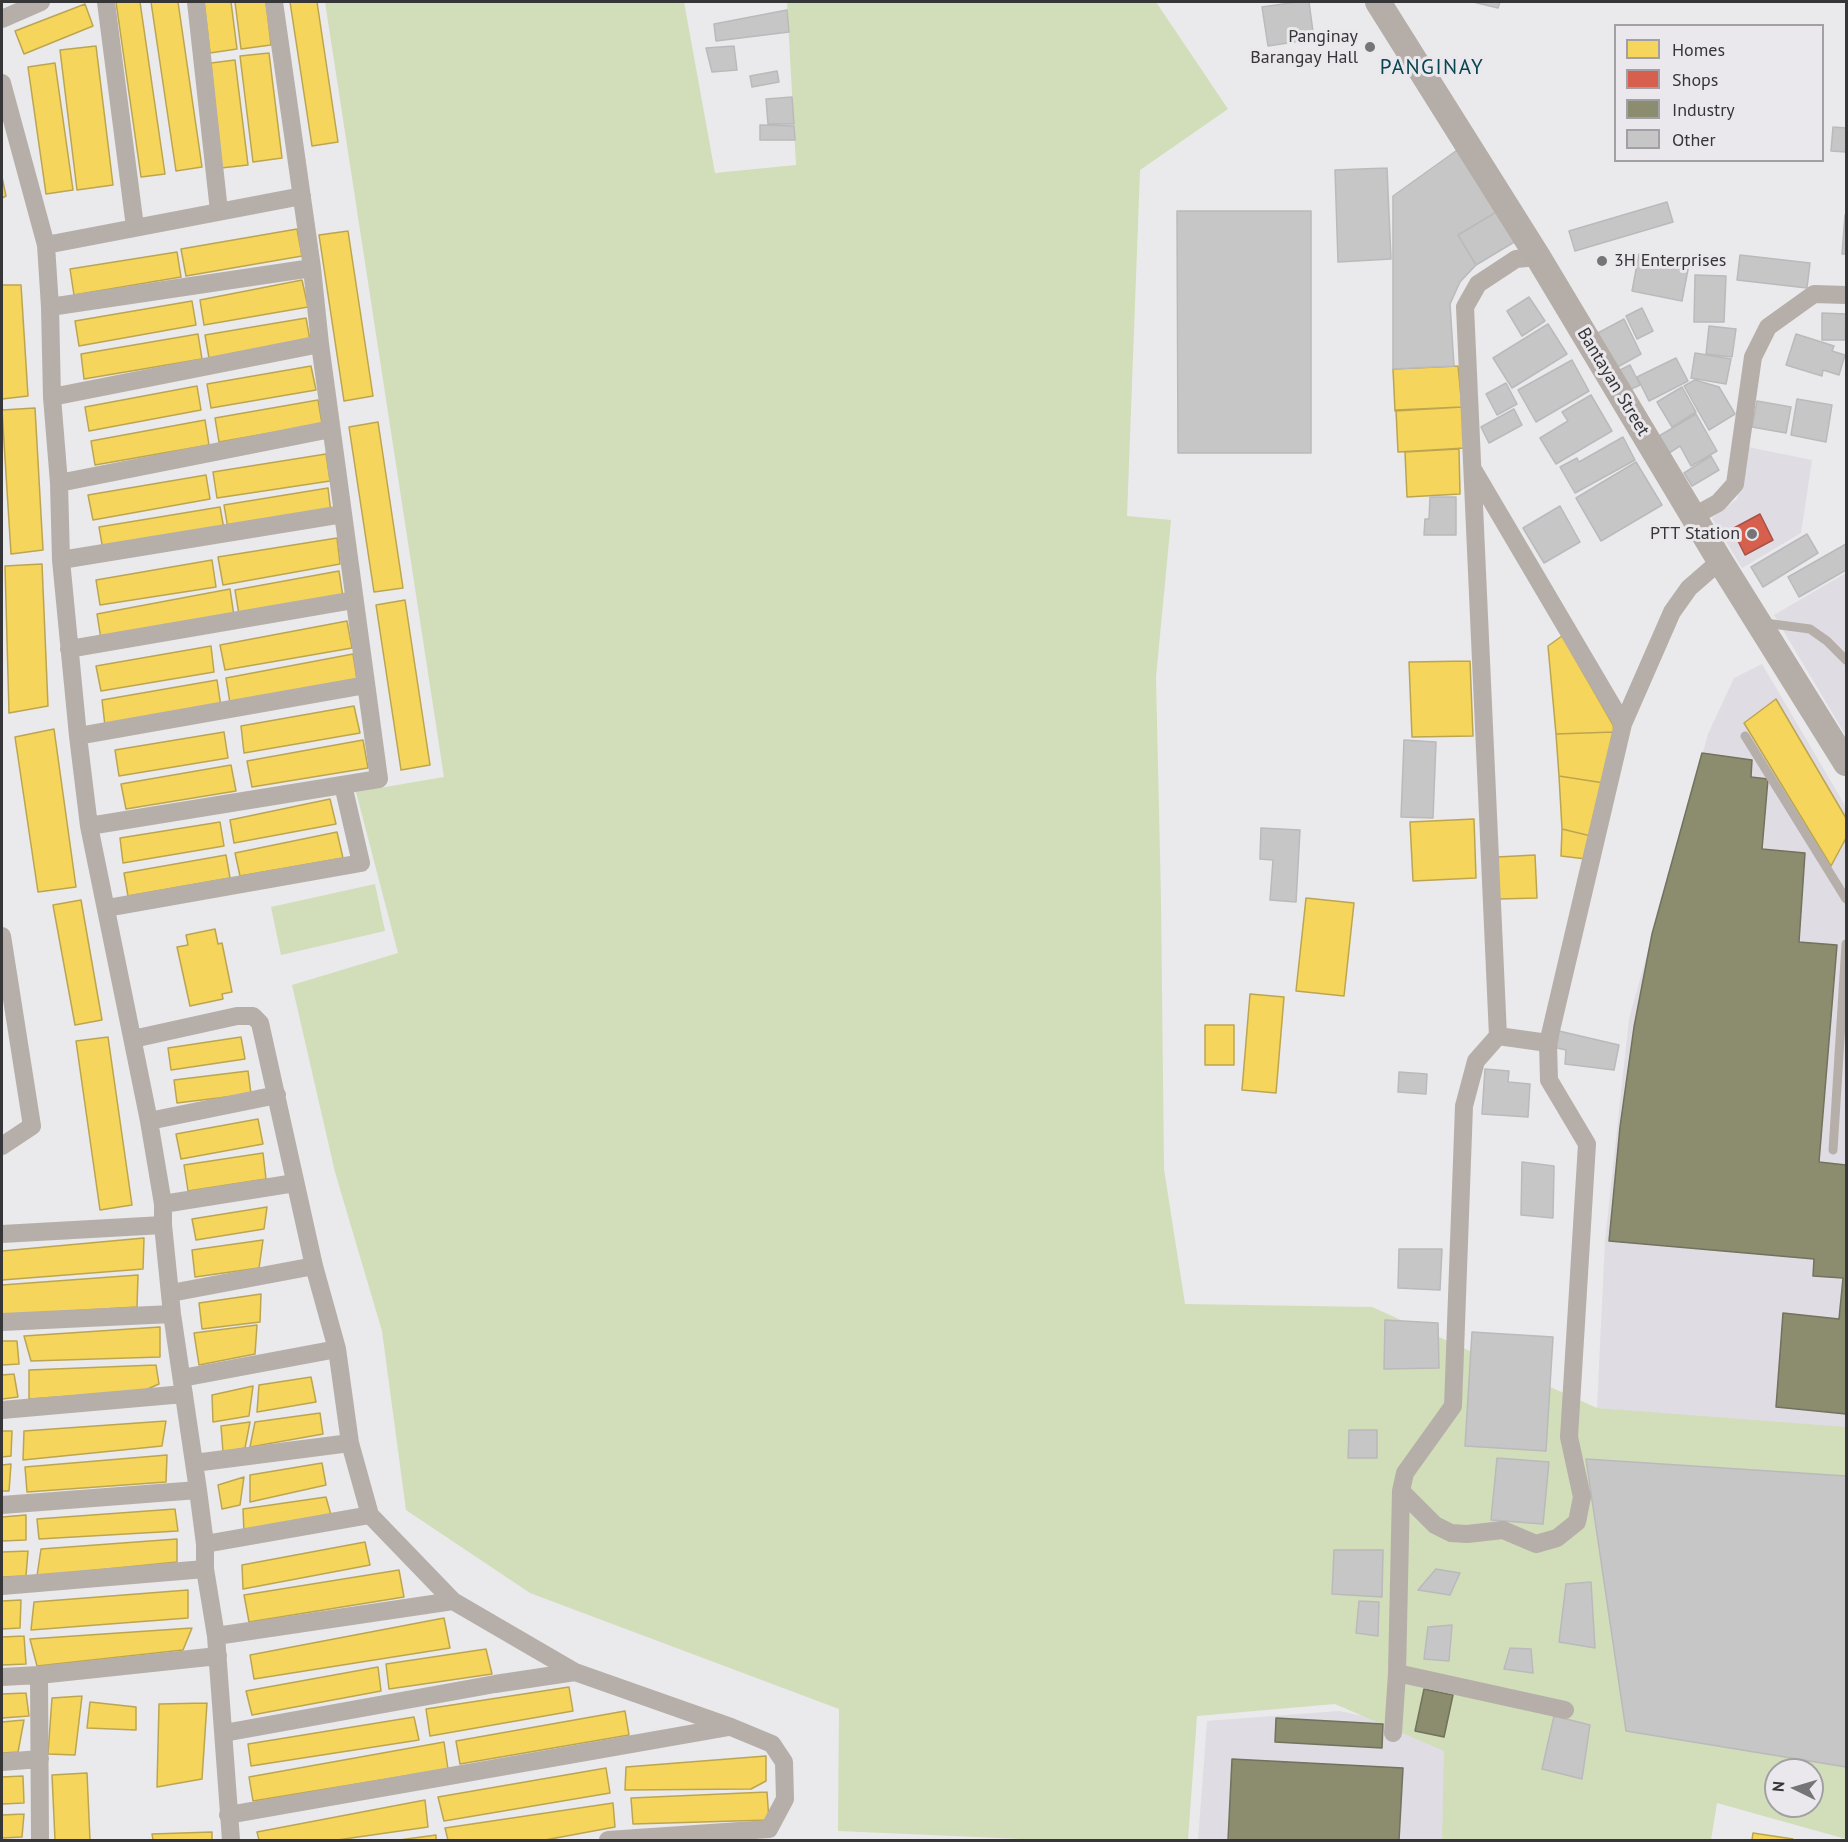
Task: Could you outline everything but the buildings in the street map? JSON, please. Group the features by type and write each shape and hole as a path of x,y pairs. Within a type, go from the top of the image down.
{"main road":[{"name":"Bantayan Street","path":"1378,2 1538,258 1720,561 1846,764"}],"street":[{"path":"2,19 41,2"},
{"path":"106,2 135,227"},
{"path":"196,2 219,211"},
{"path":"88,826 379,779 331,429 312,268 274,2"},
{"path":"2,83 46,245 61,560 88,826 133,1039 163,1204 172,1314 198,1490 205,1569 216,1636 231,1840"},
{"path":"46,245 302,196"},
{"path":"1393,1733 1397,1673 1401,1491 1405,1473 1453,1406 1464,1106 1476,1061 1498,1036 1465,307 1478,284 1516,259 1538,258"},
{"path":"50,307 312,268"},
{"path":"1694,516 1718,503 1735,484 1753,357 1768,327 1814,294 1846,295"},
{"path":"52,397 320,344"},
{"path":"59,483 331,429"},
{"path":"1471,467 1623,724"},
{"path":"61,560 343,514"},
{"path":"1401,1491 1435,1525 1451,1533 1467,1534 1503,1530 1536,1544 1557,1538 1577,1522 1582,1497 1569,1437 1587,1144 1549,1080 1548,1043 1623,724 1672,612 1689,588 1720,561"},
{"path":"69,650 354,600"},
{"path":"78,736 366,685"},
{"path":"107,908 361,862 344,785"},
{"path":"2,936 32,1126 2,1146"},
{"path":"133,1039 237,1016 253,1016 260,1023 314,1266 337,1349 350,1443 370,1515 453,1601 575,1672 731,1727 772,1744 784,1762 785,1799 769,1829 608,1840"},
{"path":"1498,1036 1548,1043"},
{"path":"149,1121 276,1095"},
{"path":"163,1204 295,1183"},
{"path":"2,1234 163,1225"},
{"path":"171,1293 314,1266"},
{"path":"2,1322 172,1314"},
{"path":"2,1410 183,1386 337,1349"},
{"path":"194,1463 350,1443"},
{"path":"2,1505 198,1490"},
{"path":"204,1544 370,1515"},
{"path":"2,1586 205,1569"},
{"path":"216,1636 453,1601"},
{"path":"2,1677 218,1656"},
{"path":"224,1733 495,1684 575,1672"},
{"path":"1397,1673 1565,1710"},
{"path":"39,1675 40,1840"},
{"path":"228,1815 731,1727"},
{"path":"2,1762 40,1759"}],"lane":[{"path":"1759,622 1810,629 1827,641 1846,660"},
{"path":"1745,736 1846,899"},
{"path":"1833,1150 1846,944"},
{"path":"1836,1107 1846,1108"}],"shaded area":[{"path":"1748,447 1812,460 1801,533 1742,568 1712,518 1737,499"},
{"path":"1846,573 1846,736 1774,615"},
{"path":"1762,664 1846,807 1846,1431 1597,1408 1605,1241 1629,1019 1708,734 1734,678"},
{"path":"1339,1711 1450,1734 1446,1840 1198,1840 1207,1721"}],"green space":[{"path":"325,2 684,2 715,173 796,165 787,2 1156,2 1228,109 1140,170 1127,516 1171,520 1156,677 1164,1169 1185,1304 1372,1307 1597,1408 1846,1427 1846,1839 1771,1818 1824,1818 1824,1758 1764,1758 1764,1816 1717,1803 1711,1840 1442,1840 1444,1751 1335,1704 1197,1716 1188,1840 1046,1840 838,1831 839,1709 530,1593 406,1510 382,1331 335,1172 292,985 398,953 356,792 444,777"},
{"path":"375,884 385,931 281,955 271,907"}],"place":[{"name":"Panginay Barangay Hall","path":"1370,47"},
{"name":"3H Enterprises","path":"1602,261"},
{"name":"PTT Station","path":"1752,534"}],"district":[{"name":"PANGINAY","path":"1432,68"}]}
